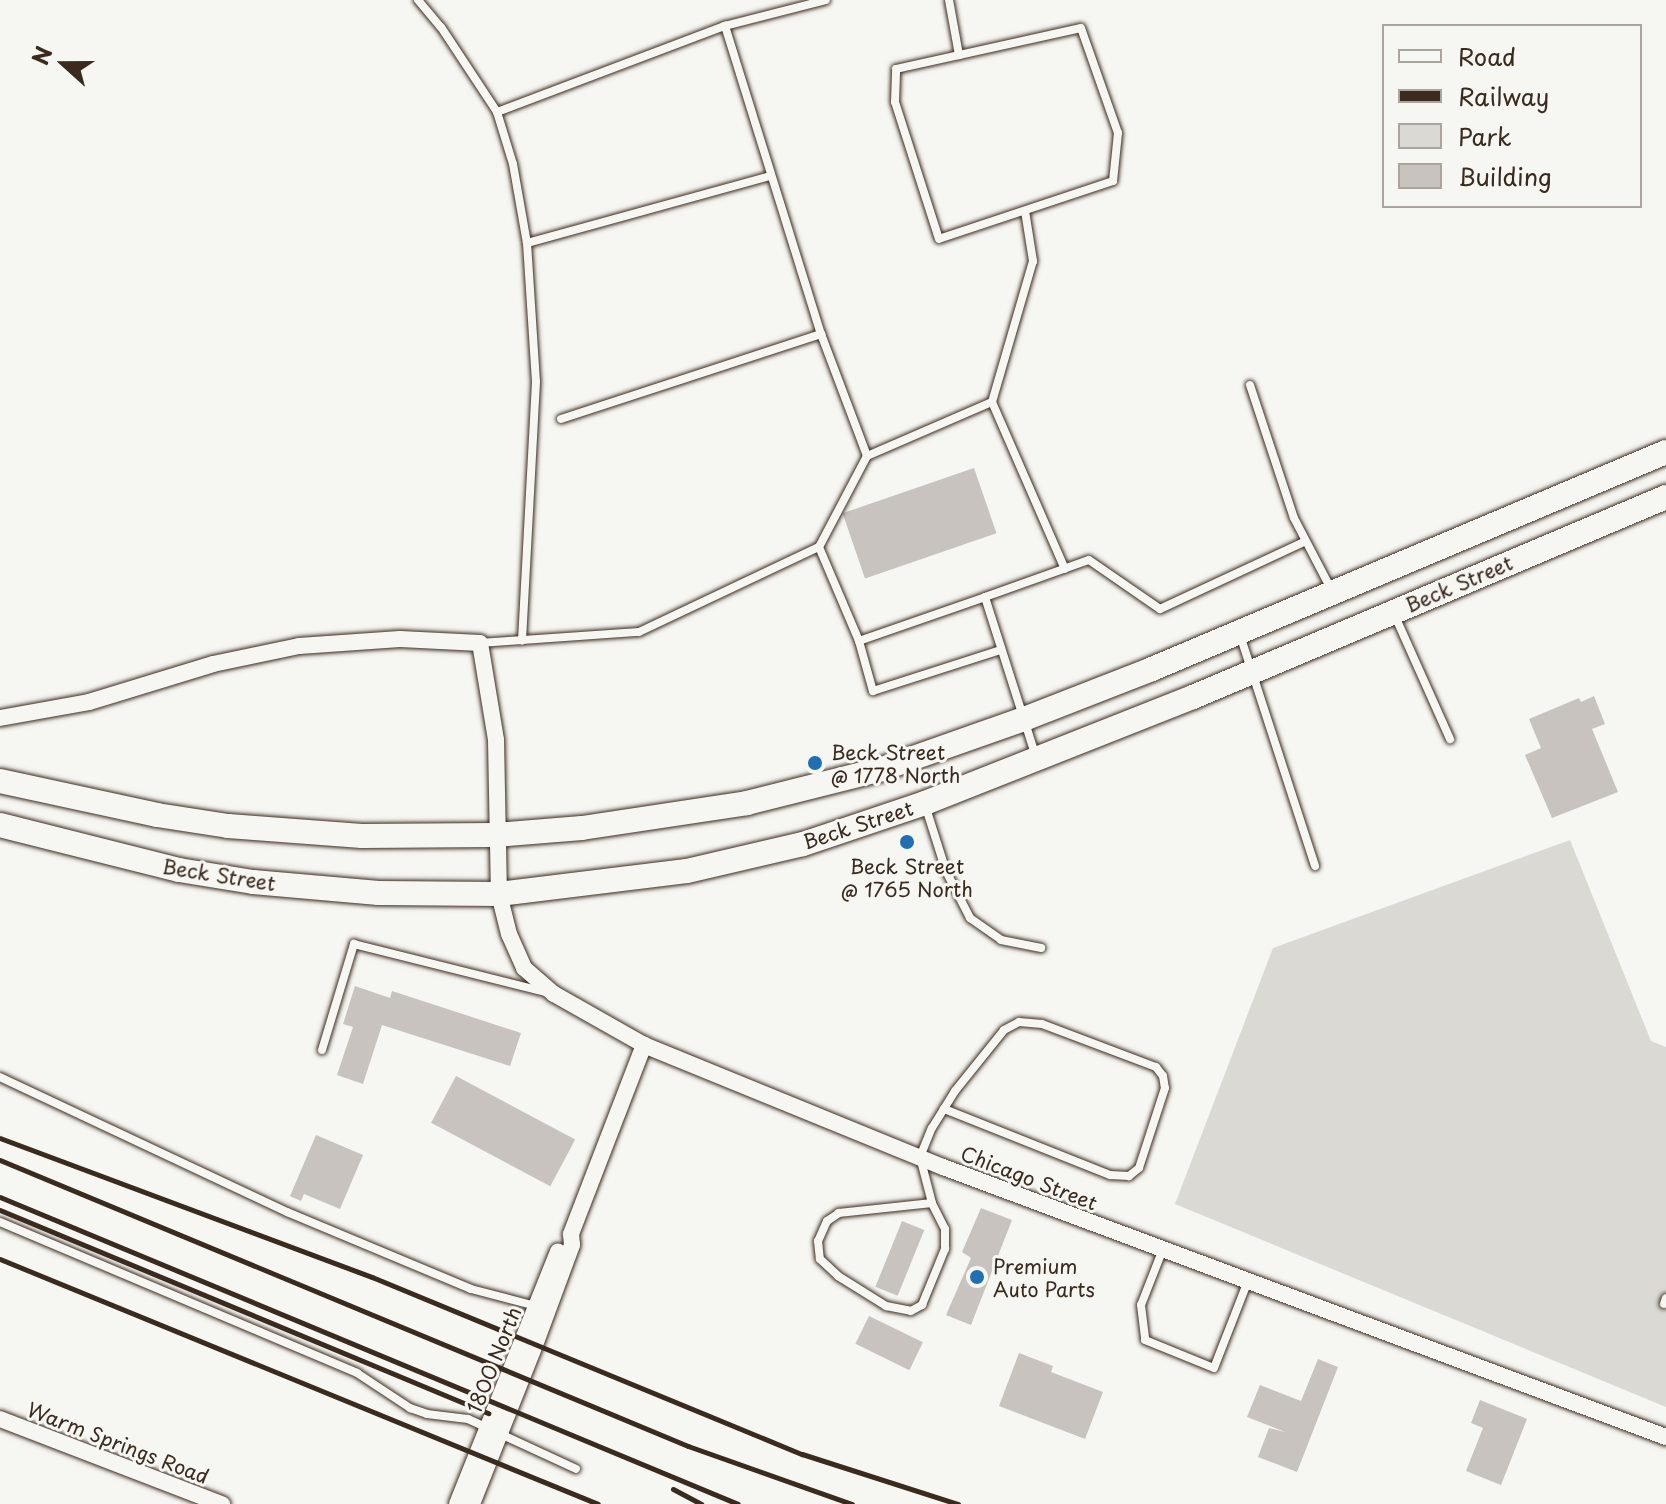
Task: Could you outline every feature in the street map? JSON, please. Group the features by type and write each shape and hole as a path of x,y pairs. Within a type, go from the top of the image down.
{"main road":[{"name":"Beck Street","path":"0,781 79,800 228,826 362,836 495,835 634,822 747,803 882,769 1024,719 1334,593 1666,452"},
{"name":"Beck Street","path":"0,825 134,860 253,882 379,893 499,894 623,882 702,868 803,844 925,803 1254,670 1666,497"}],"street":[{"path":"0,718 89,702 213,664 299,646 400,639 480,643"},
{"name":"Chicago Street","path":"480,643 496,740 495,835 499,894 509,934 524,968 554,994 644,1045 920,1157 1666,1437"},
{"name":"1800 North","path":"457,1504 494,1431 572,1245 571,1234 644,1045"},
{"name":"1800 North","path":"472,1504 537,1306 562,1241 571,1234"},
{"name":"Warm Springs Road","path":"0,1419 222,1504"}],"lane":[{"path":"418,0 441,27 497,112 513,164 527,243 536,382 522,641"},
{"path":"497,112 725,26 826,0"},
{"path":"949,0 959,55"},
{"path":"725,26 821,334 867,456"},
{"path":"1081,28 1118,133 1113,181 939,239 895,102 896,69 959,55 1081,28"},
{"path":"527,243 771,176"},
{"path":"1025,211 1033,261 992,402 1065,569"},
{"path":"561,419 821,334"},
{"path":"1250,385 1278,476 1304,542 1334,593"},
{"path":"480,643 639,632 819,547 867,456 992,402"},
{"path":"859,641 1089,560 1160,609 1304,542"},
{"path":"819,547 859,641 873,691 1001,650"},
{"path":"985,597 1037,759"},
{"path":"1393,612 1450,739"},
{"path":"1239,632 1254,670 1315,866"},
{"path":"925,803 946,871 970,918 1001,940 1041,948"},
{"path":"322,1050 354,944 554,994"},
{"path":"932,1203 839,1213 827,1221 818,1241 820,1259 838,1276 886,1306 911,1311 922,1305 945,1249 945,1229 932,1203 920,1157 944,1109 1004,1030 1019,1022 1042,1024 1156,1067 1163,1076 1165,1088 1139,1168 1129,1176 1110,1175 944,1109"},
{"path":"0,1077 287,1212 471,1289 537,1306"},
{"path":"0,1222 357,1373 410,1408 427,1414 468,1419 576,1469"},
{"path":"1163,1249 1145,1287 1141,1305 1145,1340 1214,1368 1248,1281"}],"green space":[{"path":"1570,840 1651,1041 1666,1047 1666,1407 1175,1204 1273,948"}],"building":[{"path":"974,468 996,533 865,578 843,513"},
{"path":"1594,696 1605,724 1592,729 1618,792 1552,818 1525,755 1541,748 1529,719 1579,698 1581,702"},
{"path":"355,986 390,998 392,991 521,1033 510,1066 382,1025 363,1084 337,1075 353,1027 343,1024"},
{"path":"456,1076 575,1139 550,1186 431,1123"},
{"path":"316,1135 363,1155 340,1209 304,1194 301,1201 290,1196"},
{"name":"Premium Auto Parts","path":"981,1208 1012,1220 971,1325 946,1315 971,1258 962,1252"},
{"path":"902,1221 924,1230 898,1296 875,1287"},
{"path":"869,1316 923,1342 909,1370 855,1344"},
{"path":"1019,1353 1053,1366 1051,1372 1103,1392 1085,1439 999,1406"},
{"path":"1318,1359 1338,1367 1297,1472 1258,1457 1269,1428 1285,1432 1247,1417 1260,1385 1301,1401"},
{"path":"1480,1400 1527,1419 1501,1485 1466,1471 1483,1428 1471,1423"}],"railway":[{"path":"0,1138 372,1277 802,1454 958,1504"},
{"path":"0,1160 688,1446 852,1504"},
{"path":"0,1197 738,1504"},
{"path":"0,1210 488,1413"},
{"path":"0,1259 598,1504"},
{"path":"673,1489 701,1504"}],"place":[{"name":"Beck Street @ 1778 North","path":"815,763"},
{"name":"Beck Street @ 1765 North","path":"907,842"},
{"name":"Premium Auto Parts","path":"977,1277"}]}
